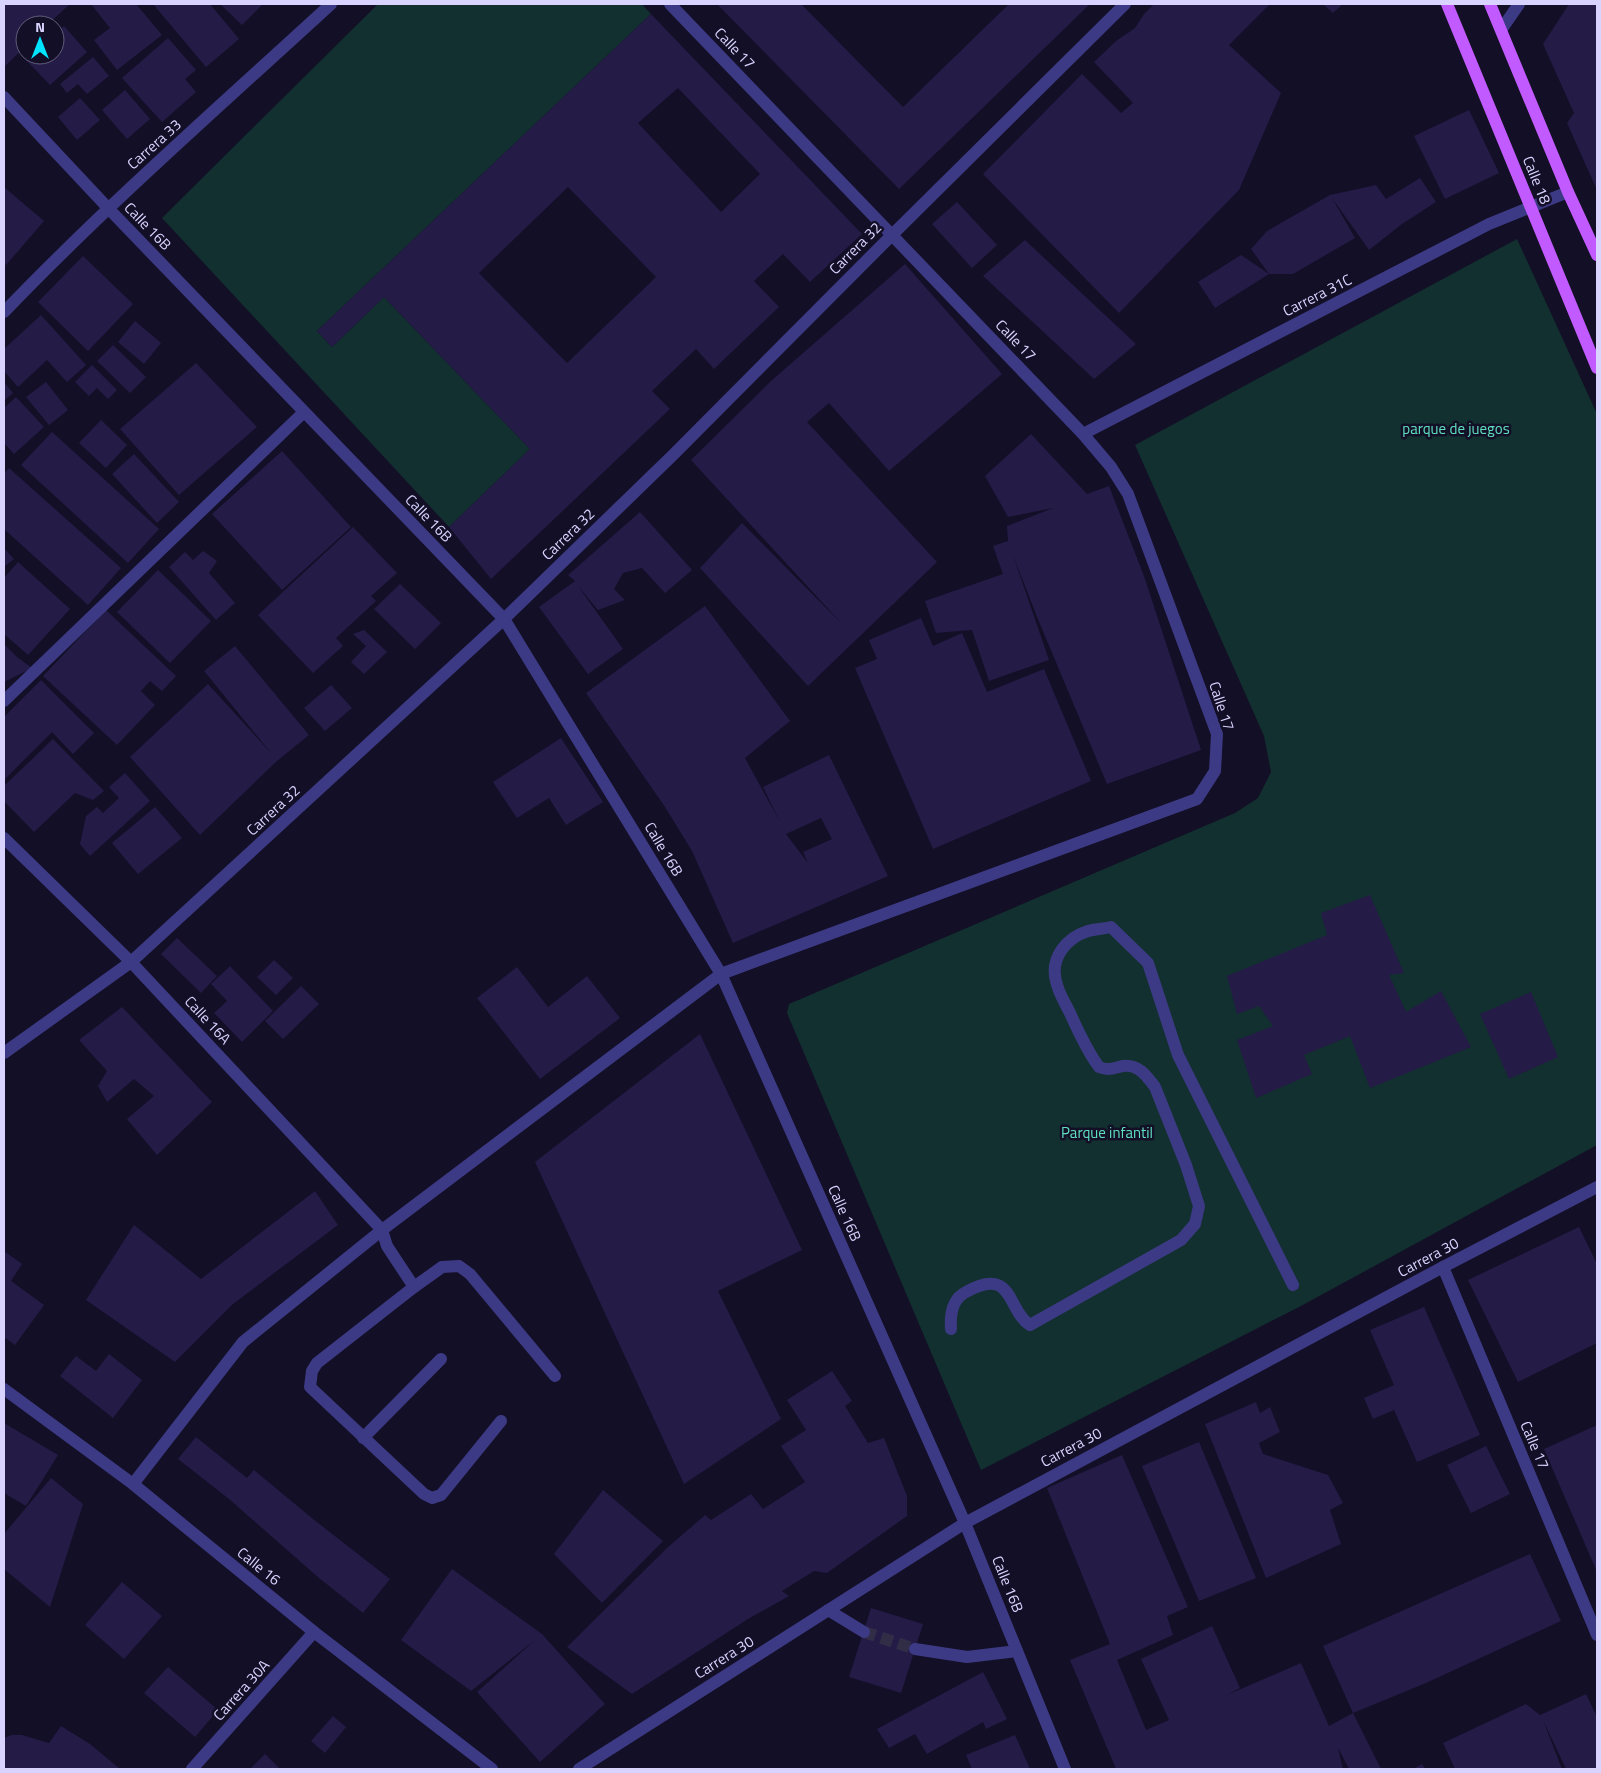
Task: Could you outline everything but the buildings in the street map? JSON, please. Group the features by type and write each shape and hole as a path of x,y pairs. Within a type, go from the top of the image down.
{"main road":[{"name":"Calle 18","path":"1447,4 1597,368"},
{"name":"Calle 18","path":"1490,4 1568,192 1597,255"}],"street":[{"name":"Carrera 33","path":"4,312 108,208 331,4"},
{"name":"Calle 17","path":"670,4 1083,434 1111,467 1128,494 1217,734 1215,771 1197,799 721,974"},
{"name":"Carrera 32","path":"4,1053 131,962 504,619 673,455 1125,4"},
{"path":"1501,30 1519,4"},
{"name":"Calle 16B","path":"4,97 108,208 504,619 721,974 965,1522 1065,1769"},
{"name":"Carrera 31C","path":"1083,434 1489,224 1568,192"},
{"path":"4,701 304,412"},
{"name":"Calle 16A","path":"4,838 131,962 382,1230"},
{"path":"951,1329 950,1315 955,1303 962,1294 972,1288 993,1284 1004,1288 1012,1297 1024,1321 1030,1325 1182,1240 1195,1224 1199,1206 1186,1165 1155,1087 1137,1067 1122,1066 1114,1070 1106,1070 1099,1067 1076,1026 1056,983 1054,973 1061,950 1070,940 1089,930 1111,928 1148,963 1178,1055 1292,1285"},
{"path":"133,1484 243,1342 382,1230 721,974"},
{"name":"Carrera 30","path":"579,1769 965,1522 1597,1187"},
{"path":"382,1230 387,1246 414,1287"},
{"path":"501,1421 441,1495 432,1498 424,1494 310,1387 312,1371 317,1363 414,1287 442,1267 458,1266 470,1274 556,1376"},
{"name":"Calle 17","path":"1443,1267 1597,1635"},
{"path":"363,1438 441,1359"},
{"name":"Calle 16","path":"4,1389 133,1484 314,1632 492,1769"},
{"path":"828,1610 864,1632"},
{"name":"Carrera 30A","path":"192,1769 314,1632"},
{"path":"915,1649 967,1657 1017,1651"}],"green space":[{"path":"378,4 642,4 651,14 317,331 332,347 384,297 530,449 449,527 162,218"},
{"name":"Parque infantil","path":"1517,239 1597,414 1597,1145 1299,1307 981,1470 787,1013 789,1004 1235,813 1258,798 1271,772 1264,736 1135,445"}],"tunnel":[{"path":"864,1632 915,1649"}],"park label":[{"name":"parque de juegos","path":"1456,428"}]}
